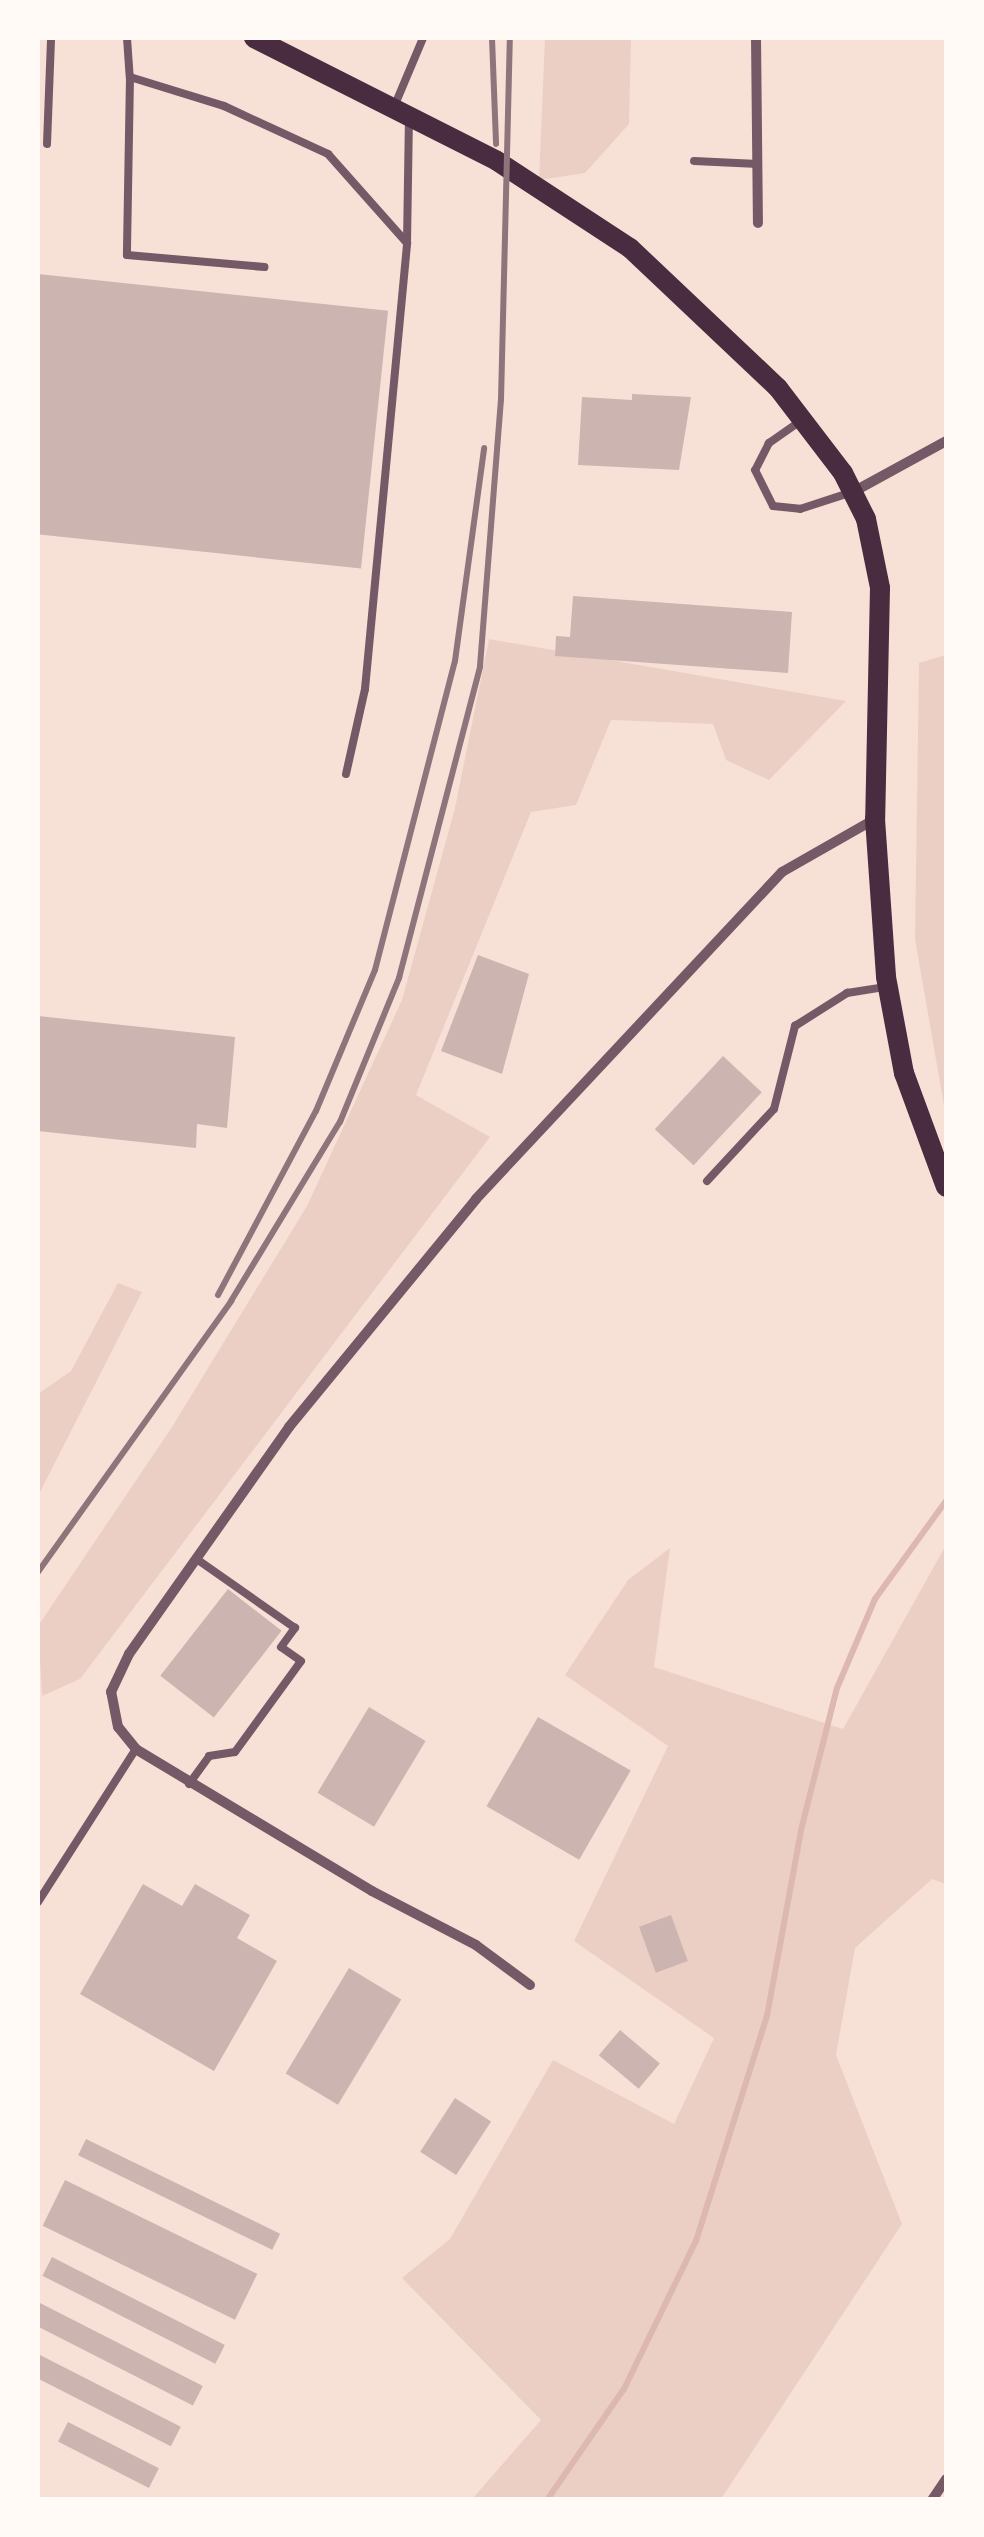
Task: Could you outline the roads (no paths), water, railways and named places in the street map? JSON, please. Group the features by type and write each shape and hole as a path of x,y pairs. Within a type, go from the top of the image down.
{"main road":[{"path":"254,38 497,161 630,248 804,418 853,492 872,542 880,588 875,818 888,986 904,1074 946,1187"}],"street":[{"path":"756,38 758,223"},
{"path":"853,492 946,441"},
{"path":"530,1985 476,1945 189,1784 136,1749 112,1712 114,1683 350,1344 476,1199 782,872 875,818"},
{"path":"932,2500 946,2479"}],"lane":[{"path":"47,144 51,38"},
{"path":"128,38 126,254 264,267"},
{"path":"346,774 365,690 407,243 402,111 423,38"},
{"path":"130,76 224,106 328,154 407,243"},
{"path":"694,161 758,164"},
{"path":"804,418 769,443 755,470 773,506 800,509 853,492"},
{"path":"707,1181 774,1109 795,1026 847,993 888,986"},
{"path":"189,1784 209,1756 235,1752 301,1661 281,1647 295,1628 198,1560"},
{"path":"38,1902 136,1749"}],"waterway":[{"path":"547,2500 624,2389 696,2241 767,2016 801,1830 837,1688 875,1599 946,1501"}],"railway":[{"path":"492,38 496,144"},
{"path":"38,1572 231,1301 340,1122 399,978 480,666 501,400 510,38"},
{"path":"218,1295 316,1111 375,970 455,661 484,448"}]}
